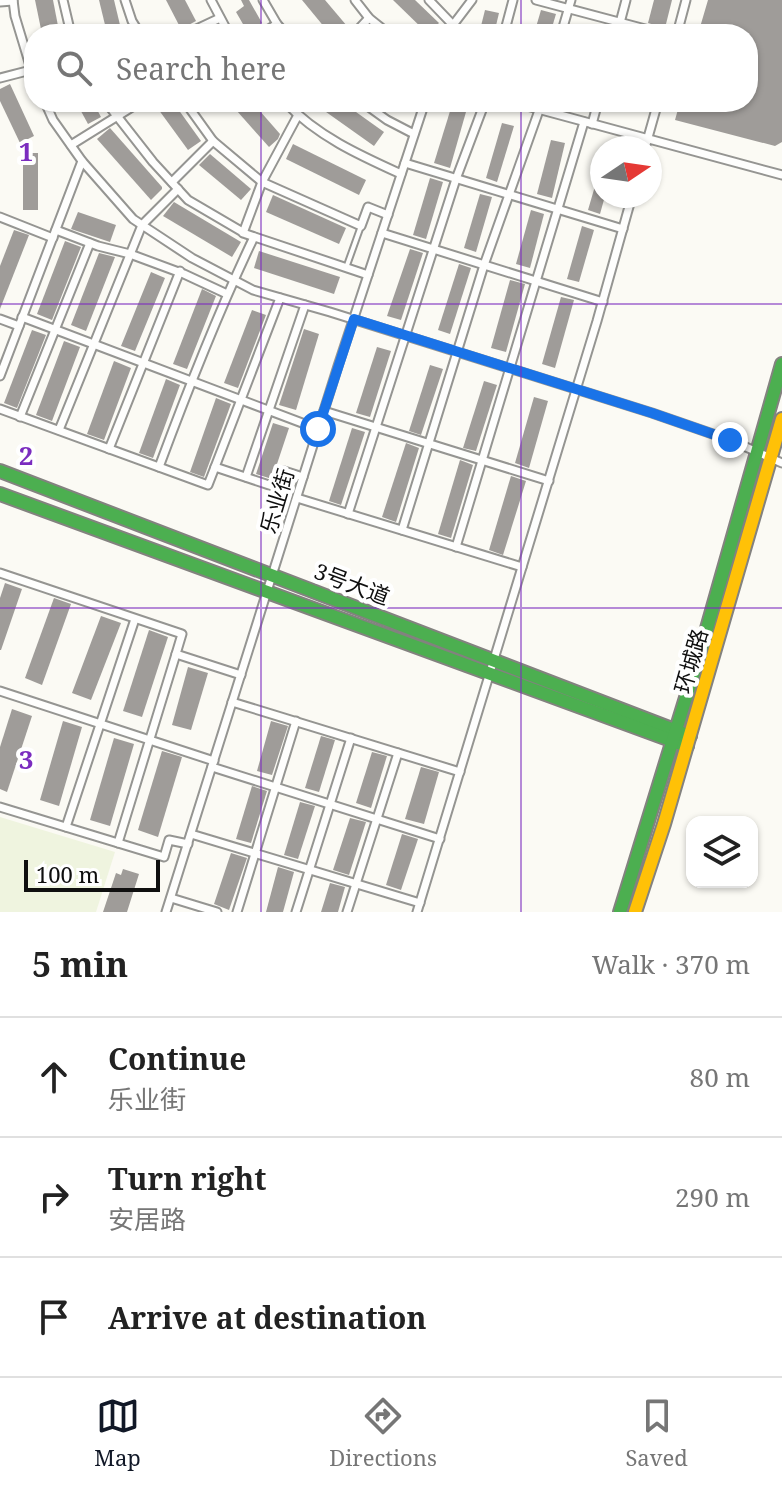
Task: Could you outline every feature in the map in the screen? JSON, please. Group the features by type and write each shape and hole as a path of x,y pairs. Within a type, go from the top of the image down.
{"main road":[{"path":"620,912 675,736 782,364"},
{"name":"环城路","path":"635,912 777,460 782,419"},
{"name":"3号大道","path":"0,471 494,660 688,741"},
{"name":"3号大道","path":"0,494 490,674 675,736"}],"street":[{"path":"0,2 13,0 24,48"},
{"path":"63,0 69,24"},
{"path":"125,0 134,24"},
{"path":"211,0 223,24"},
{"path":"367,0 357,3 376,24"},
{"path":"429,0 452,24"},
{"path":"454,24 472,0"},
{"path":"507,24 513,0"},
{"path":"536,0 570,4 627,24"},
{"path":"620,22 626,0"},
{"path":"680,24 686,0"},
{"path":"267,1 277,24"},
{"path":"564,24 570,4"},
{"path":"207,24 220,18"},
{"path":"363,24 369,18"},
{"path":"0,78 24,72"},
{"path":"49,112 82,161 133,219 192,258 253,290 652,413 777,460"},
{"path":"114,112 188,200 243,233 368,275"},
{"path":"71,145 124,112"},
{"path":"192,112 213,141 262,182 361,226 368,207 388,215"},
{"path":"296,112 348,150 401,174"},
{"path":"376,112 414,134"},
{"name":"乐业街","path":"166,912 422,112"},
{"path":"348,514 456,179 481,112"},
{"path":"402,530 484,265 538,112"},
{"path":"557,112 637,136"},
{"path":"456,547 558,210 593,112"},
{"path":"649,136 655,112"},
{"path":"243,233 262,182 298,115"},
{"path":"172,182 213,141"},
{"path":"662,143 782,175"},
{"path":"0,376 82,161"},
{"path":"405,163 623,229"},
{"path":"59,430 142,225 178,189"},
{"path":"417,912 603,302 629,208"},
{"path":"0,217 130,254 227,294"},
{"path":"382,233 603,302"},
{"path":"159,467 191,381 254,237"},
{"path":"20,417 90,243"},
{"path":"109,449 179,272"},
{"path":"0,409 208,485 280,298"},
{"path":"246,477 305,305"},
{"path":"0,319 55,330 318,429"},
{"path":"324,411 549,481"},
{"path":"215,467 278,488 284,471 303,477"},
{"path":"297,498 522,567"},
{"path":"0,573 182,634 118,843"},
{"path":"66,827 135,619"},
{"path":"176,654 241,675"},
{"path":"0,691 150,740 276,787 440,839"},
{"path":"232,702 460,772"},
{"path":"237,912 296,721"},
{"path":"296,912 351,738"},
{"path":"347,912 398,753"},
{"path":"0,807 164,857 169,840 188,844"},
{"path":"191,834 420,903"},
{"path":"171,898 217,912"}],"lane":[{"path":"346,268 361,226"}],"green space":[{"path":"0,817 115,852 96,912 0,912"}],"building":[{"path":"35,0 53,0 58,24 40,24"},
{"path":"99,0 114,0 120,24 105,24"},
{"path":"166,0 185,0 196,21 178,24"},
{"path":"241,0 249,0 262,23 243,24 236,12 244,6"},
{"path":"302,0 325,0 345,24 322,24"},
{"path":"393,0 415,0 439,23 418,24"},
{"path":"654,0 672,0 666,24 648,23"},
{"path":"708,0 782,0 782,142 775,146 675,120 677,112 758,112 758,24 701,24"},
{"path":"485,10 499,13 496,24 482,24"},
{"path":"541,10 556,14 553,24 537,24"},
{"path":"10,84 34,136 20,143 0,101 0,89"},
{"path":"81,112 98,112 101,117 88,124"},
{"path":"160,112 180,112 201,141 188,150"},
{"path":"238,112 261,112 280,134 269,147"},
{"path":"326,112 356,112 384,132 374,146"},
{"path":"450,112 466,112 450,168 434,163"},
{"path":"502,123 514,126 497,182 486,178"},
{"path":"110,128 162,187 151,200 97,139"},
{"path":"551,140 565,143 552,198 537,194"},
{"path":"293,144 366,180 359,195 286,159"},
{"path":"23,153 38,153 38,210 23,210"},
{"path":"210,154 251,189 241,200 199,165"},
{"path":"430,178 443,182 426,239 413,235"},
{"path":"480,194 492,197 476,252 464,248"},
{"path":"273,195 346,228 339,244 266,212"},
{"path":"174,202 241,242 232,257 163,216"},
{"path":"590,203 590,208 602,208 600,214 588,210"},
{"path":"531,210 544,214 530,268 516,264"},
{"path":"78,212 116,225 110,242 71,229"},
{"path":"582,226 594,230 579,282 567,279"},
{"path":"14,230 29,235 0,309 0,266"},
{"path":"65,241 81,247 52,320 37,314"},
{"path":"410,249 423,253 401,320 387,316"},
{"path":"259,251 340,277 334,294 254,268"},
{"path":"99,253 115,257 86,331 71,325"},
{"path":"459,264 471,268 450,334 438,330"},
{"path":"151,272 165,278 135,351 121,346"},
{"path":"510,280 525,284 506,352 491,348"},
{"path":"202,289 216,296 187,369 173,364"},
{"path":"561,297 574,300 555,368 542,364"},
{"path":"252,310 266,315 238,388 224,383"},
{"path":"304,329 319,334 296,410 279,405"},
{"path":"32,330 46,335 17,408 4,403"},
{"path":"64,341 80,347 52,421 36,415"},
{"path":"377,347 391,351 370,417 356,413"},
{"path":"114,361 131,368 104,440 87,434"},
{"path":"430,365 443,369 421,435 409,431"},
{"path":"166,379 180,385 153,458 139,453"},
{"path":"484,381 497,385 476,451 463,448"},
{"path":"534,397 548,401 529,468 515,463"},
{"path":"216,398 231,404 204,477 190,472"},
{"path":"273,423 289,428 272,479 256,474"},
{"path":"352,428 365,432 341,505 329,501"},
{"path":"406,443 419,448 396,522 382,517"},
{"path":"460,460 473,465 451,538 438,534"},
{"path":"511,476 526,481 503,555 489,550"},
{"path":"5,583 22,589 0,650 0,598"},
{"path":"54,598 71,604 42,685 25,678"},
{"path":"101,616 121,623 91,700 72,693"},
{"path":"149,630 168,637 142,717 123,711"},
{"path":"188,667 208,673 191,730 172,725"},
{"path":"12,709 32,716 7,792 0,789 0,747"},
{"path":"63,721 82,727 59,806 40,800"},
{"path":"271,721 288,726 272,775 257,771"},
{"path":"321,736 335,740 319,792 305,788"},
{"path":"114,738 134,744 110,826 90,820"},
{"path":"162,751 182,757 158,837 138,830"},
{"path":"372,752 387,756 371,808 356,803"},
{"path":"421,767 439,772 424,824 405,819"},
{"path":"252,786 267,791 251,843 236,839"},
{"path":"300,802 315,806 298,859 284,855"},
{"path":"350,818 366,822 349,875 333,870"},
{"path":"402,834 418,839 401,890 386,885"},
{"path":"231,853 247,858 229,910 214,904"},
{"path":"278,867 294,872 283,912 266,912"},
{"path":"123,869 139,874 127,912 103,912 116,873 121,875"},
{"path":"330,883 345,887 338,912 321,912"}],"traffic: fast":[{"path":"620,912 704,639 782,364"},
{"path":"0,471 690,736"},
{"path":"0,494 687,746"}],"traffic: slow":[{"path":"635,912 664,824 782,419"}],"route":[{"path":"318,429 354,319 730,440"}]}
